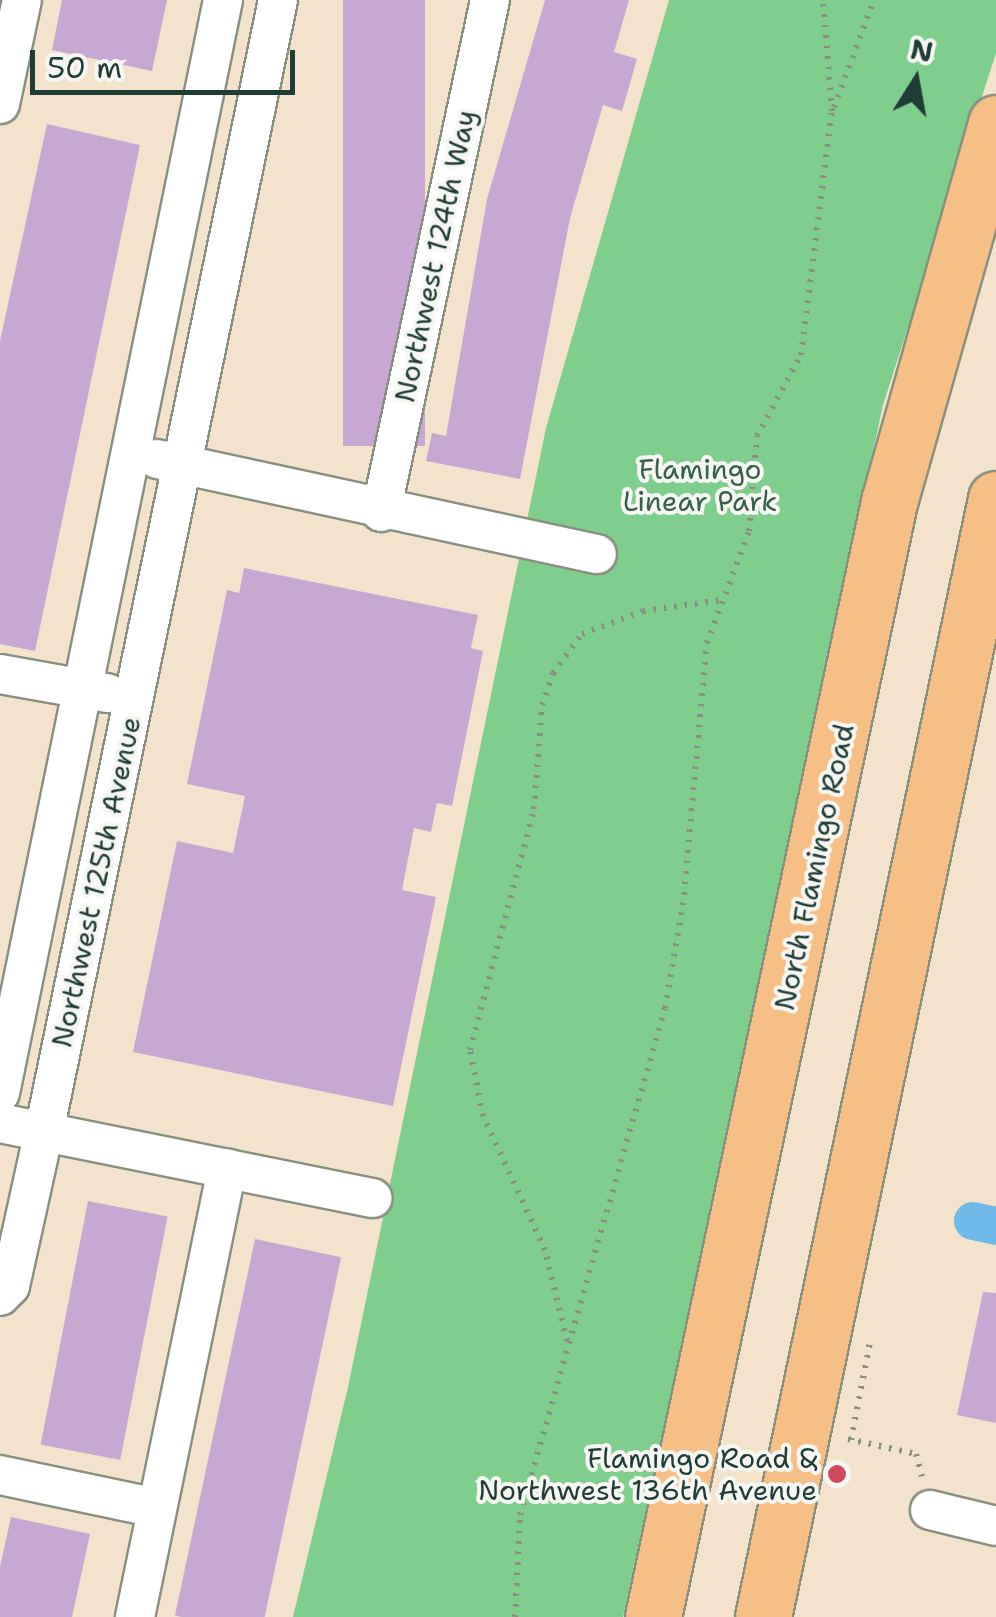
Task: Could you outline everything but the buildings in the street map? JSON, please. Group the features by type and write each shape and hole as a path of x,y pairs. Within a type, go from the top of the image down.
{"highway":[{"name":"North Flamingo Road","path":"653,1617 889,502 996,123"},
{"path":"763,1617 996,498"}],"street":[{"path":"0,104 22,0"},
{"name":"Northwest 125th Avenue","path":"0,1093 223,0"},
{"name":"Northwest 125th Avenue","path":"0,1296 10,1286 44,1132 278,0"},
{"name":"Northwest 124th Way","path":"381,512 490,0"},
{"path":"130,452 381,512 596,554"},
{"path":"0,674 83,687 133,700"},
{"path":"0,1123 374,1198"},
{"path":"135,1617 227,1168"},
{"path":"0,1475 157,1508"},
{"path":"930,1510 996,1526"}],"path":[{"path":"515,1617 520,1515 665,1008 683,906 706,643 749,531 757,436 801,355 832,110 823,0"},
{"path":"832,110 874,0"},
{"path":"568,1342 545,1250 483,1116 470,1050 534,809 542,706 553,674 582,634 643,612 722,600"},
{"path":"803,1430 916,1454 930,1510"}],"green space":[{"name":"Flamingo Linear Park","path":"669,0 996,0 996,53 883,405 623,1617 293,1617 348,1387 546,428"}],"waterway":[{"path":"973,1221 996,1226"}],"place":[{"name":"Flamingo Road & Northwest 136th Avenue","path":"837,1474"}]}
